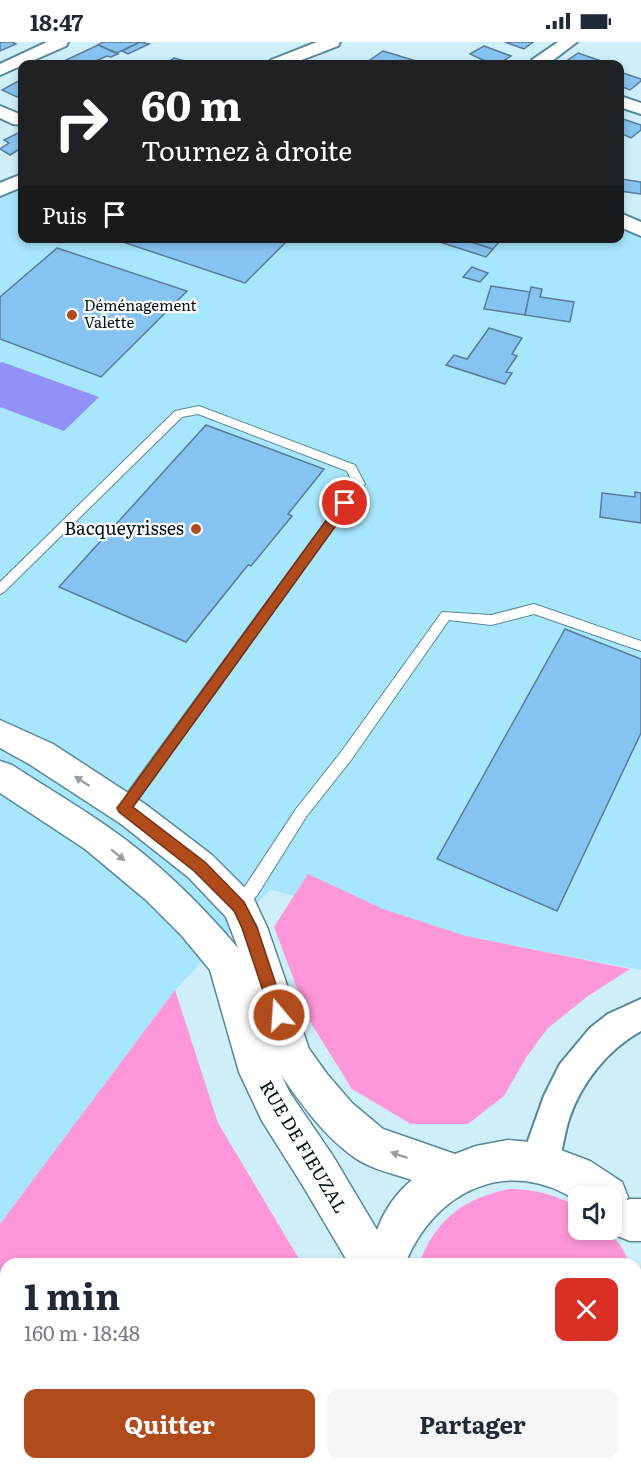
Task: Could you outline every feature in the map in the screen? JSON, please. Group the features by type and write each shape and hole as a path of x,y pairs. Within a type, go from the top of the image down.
{"street":[{"path":"21,60 60,42"},
{"path":"287,60 332,42"},
{"path":"544,60 569,42"},
{"path":"0,70 18,62"},
{"path":"624,103 641,109"},
{"path":"0,111 18,120"},
{"path":"0,190 18,182"},
{"path":"624,221 641,230"},
{"name":"RUE DE FIEUZAL","path":"0,733 41,754 124,808 200,866 239,906 249,927 293,1059 313,1088 338,1117 371,1145 454,1174"},
{"name":"RUE DE FIEUZAL","path":"0,776 97,838 159,889 195,924 226,962 259,1072 276,1107 318,1171 369,1258"},
{"path":"542,1164 545,1138 555,1110 577,1067 597,1044 623,1022 641,1014"},
{"path":"386,1258 390,1244 406,1215 428,1191 454,1174 482,1164 511,1160 542,1164 574,1175 626,1215"}],"lane":[{"path":"0,589 178,414 199,410 351,468 359,484 124,808"},
{"path":"239,906 253,889 301,813 346,756 446,615 491,620 534,609 641,646"}],"shaded area":[{"path":"18,182 18,243 624,243 624,221 641,230 641,970 466,936 270,890 175,990 0,1224 0,190"},
{"path":"0,363 99,397 64,431 0,407"},
{"path":"308,874 383,909 466,936 630,969 588,996 548,1028 527,1056 504,1096 468,1124 411,1124 352,1089 309,1020 274,927"},
{"path":"175,990 218,1123 298,1258 0,1258 0,1224"},
{"path":"509,1189 528,1190 562,1199 568,1202 568,1240 616,1240 628,1258 422,1258 443,1223 453,1213 478,1199"}],"building":[{"path":"0,42 12,42 16,44 0,51"},
{"path":"103,42 140,42 117,53 98,45"},
{"path":"140,42 149,44 128,54 122,51"},
{"path":"505,42 533,42 524,49"},
{"path":"98,45 118,54 98,60 66,60"},
{"path":"484,46 511,56 505,60 483,60 470,54"},
{"path":"383,51 413,60 370,60"},
{"path":"578,53 598,60 568,60"},
{"path":"624,73 641,79 630,90 624,88"},
{"path":"18,81 17,97 2,90"},
{"path":"624,119 641,125 641,130 631,138 624,135"},
{"path":"18,133 18,150 10,155 0,149 9,143 4,140"},
{"path":"624,179 641,182 641,194 624,192"},
{"path":"126,243 285,243 245,283"},
{"path":"443,243 474,243 493,249 486,257"},
{"path":"474,243 498,243 493,249"},
{"path":"57,248 187,291 101,377 0,339 0,297"},
{"path":"472,267 488,273 480,282 463,277"},
{"path":"491,286 530,292 525,315 484,309"},
{"path":"531,287 542,289 540,297 574,302 570,322 525,315"},
{"path":"489,328 522,338 512,354 517,356 506,372 512,373 505,384 446,365 454,355 467,359"},
{"path":"206,425 324,469 288,514 292,516 251,566 248,565 186,642 59,587"},
{"path":"635,492 641,493 641,523 600,517 602,493 635,497"},
{"path":"565,629 641,659 641,733 557,911 437,859"}],"place":[{"name":"Déménagement Valette","path":"72,315"},
{"name":"Bacqueyrisses","path":"196,529"}],"route":[{"path":"279,1015 249,927 239,906 200,866 124,808 156,767 345,503"}]}
